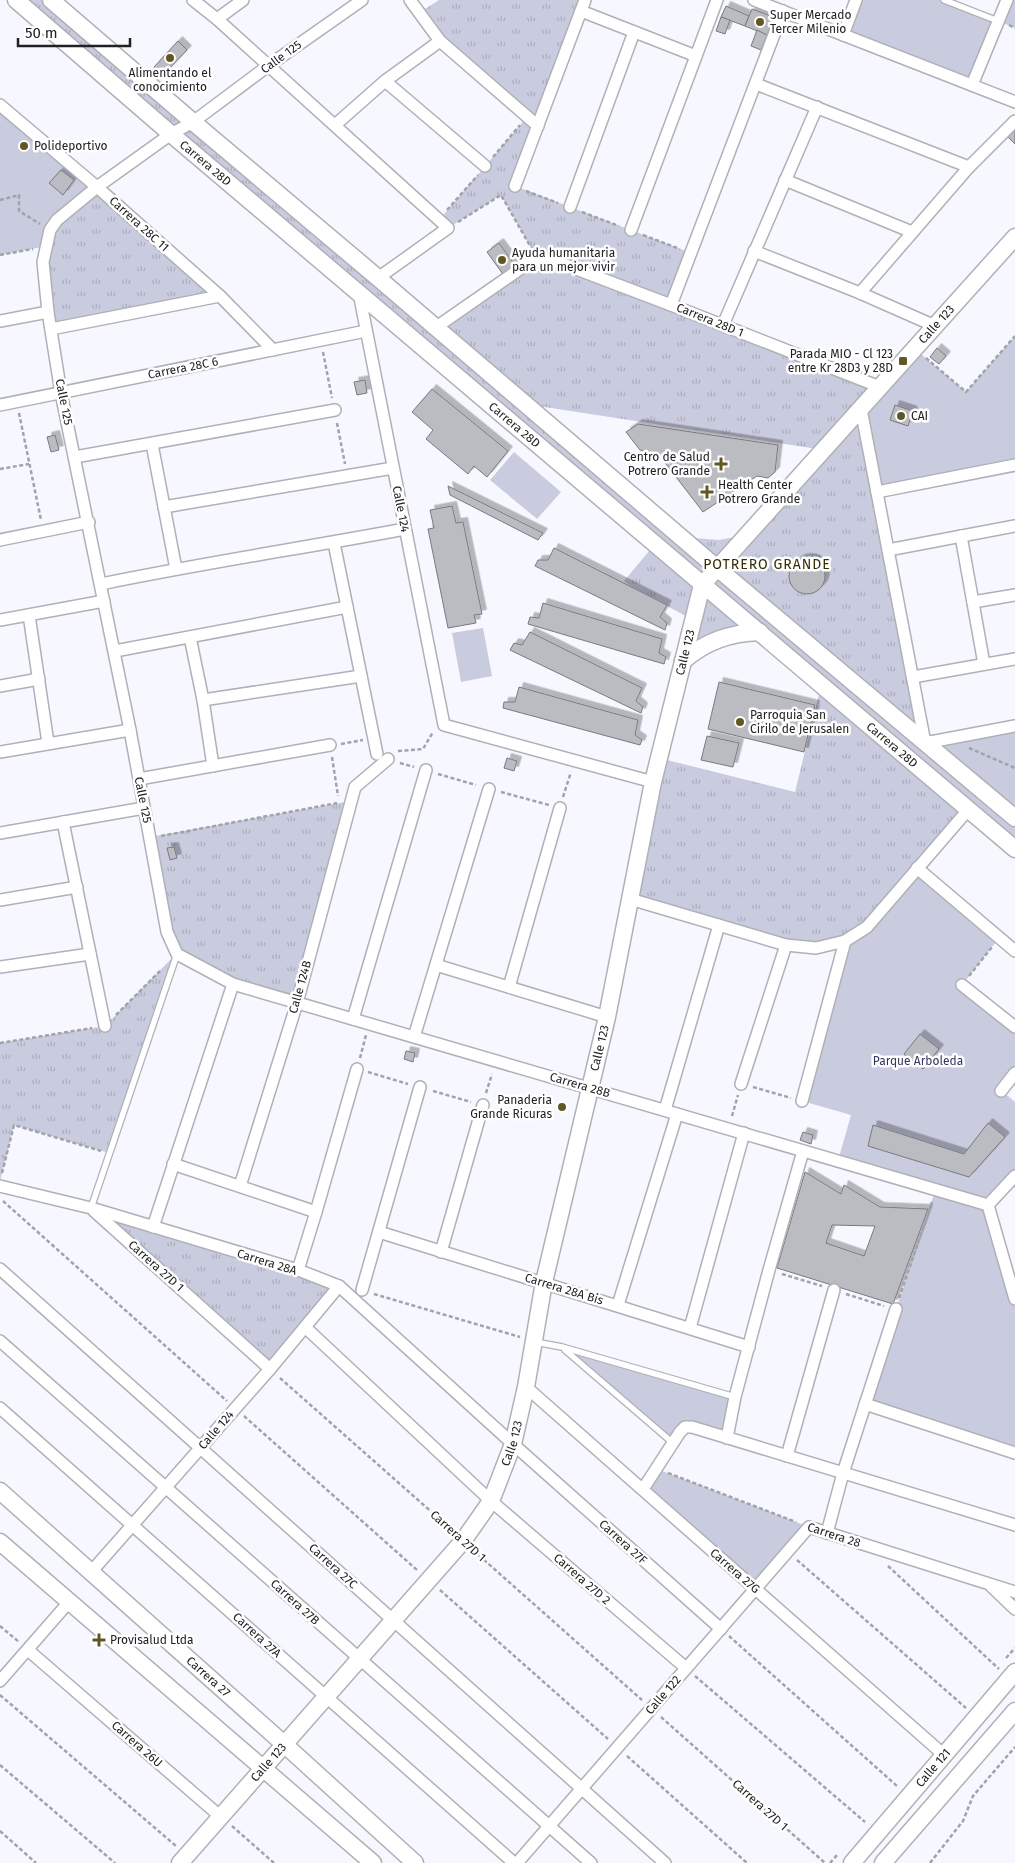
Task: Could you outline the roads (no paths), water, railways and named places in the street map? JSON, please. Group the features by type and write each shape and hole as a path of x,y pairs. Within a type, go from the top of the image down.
{"street":[{"name":"Carrera 28D","path":"16,0 171,134 1015,849"},
{"name":"Carrera 28D","path":"52,0 717,568 1015,818"},
{"path":"193,0 217,19 448,228 378,278"},
{"path":"217,19 243,0"},
{"path":"410,0 440,42 538,126"},
{"path":"631,230 717,0"},
{"path":"754,0 1015,102"},
{"path":"843,35 856,0"},
{"path":"972,85 1006,0"},
{"name":"Calle 125","path":"177,954 167,932 115,651 61,393 48,312 43,262 46,246 50,230 57,220 97,187 171,134 193,122 359,1"},
{"path":"515,186 584,5 634,32 696,56"},
{"path":"671,304 783,12"},
{"path":"570,207 634,32"},
{"path":"335,125 385,81 440,42"},
{"path":"385,81 485,166"},
{"path":"756,84 969,167"},
{"name":"Carrera 28C 11","path":"0,105 97,187 220,296 273,350"},
{"path":"723,325 817,107"},
{"path":"860,293 969,167 1015,121"},
{"path":"785,180 912,232"},
{"name":"Calle 123","path":"184,1859 463,1541 491,1501 513,1444 526,1387 544,1282 607,1016 653,782 702,585 1015,237"},
{"path":"754,251 860,293 935,326"},
{"name":"Carrera 28D 1","path":"435,328 527,264 550,259 671,304 880,387"},
{"name":"Calle 124","path":"359,293 444,724 653,782"},
{"path":"51,329 220,296"},
{"path":"0,321 48,312"},
{"name":"Carrera 28C 6","path":"0,405 366,331"},
{"path":"861,409 925,743 1015,726"},
{"path":"75,457 335,410"},
{"path":"152,444 176,569"},
{"path":"877,492 1015,465"},
{"path":"164,507 393,468"},
{"path":"0,540 88,522"},
{"path":"888,550 1015,526"},
{"path":"101,584 405,529"},
{"path":"961,536 984,664"},
{"path":"334,543 377,754"},
{"path":"973,602 1015,595"},
{"path":"0,620 104,600"},
{"path":"115,651 347,607"},
{"path":"29,615 48,743"},
{"path":"683,661 696,650 726,636 743,632 760,632"},
{"path":"190,637 203,700 213,766"},
{"path":"913,677 1015,658"},
{"path":"203,700 361,676"},
{"path":"0,686 39,679"},
{"path":"0,752 130,730"},
{"path":"139,779 330,745"},
{"name":"Calle 124B","path":"240,1186 297,1002 355,787 388,760"},
{"path":"354,1019 426,770"},
{"path":"414,1037 489,788"},
{"path":"0,833 144,808"},
{"path":"509,986 560,808"},
{"path":"630,899 786,945 816,948 845,941 867,927 968,810"},
{"path":"63,822 105,1026"},
{"path":"917,868 1015,951"},
{"path":"0,900 77,887"},
{"path":"665,1110 719,925"},
{"path":"802,1101 845,941"},
{"path":"741,1084 786,945"},
{"path":"0,967 90,954"},
{"name":"Carrera 28B","path":"177,954 233,984 988,1205"},
{"path":"436,965 607,1016"},
{"path":"153,1227 233,984"},
{"path":"962,985 1015,1027"},
{"path":"298,1270 357,1069"},
{"path":"1001,1090 1015,1073"},
{"path":"362,1290 420,1087"},
{"path":"441,1252 483,1105"},
{"path":"618,1305 678,1114"},
{"path":"690,1328 744,1133"},
{"path":"727,1438 735,1397 803,1151"},
{"path":"173,1164 316,1212"},
{"path":"1015,1176 988,1205 1015,1299"},
{"name":"Carrera 28A","path":"0,1186 91,1208 298,1270 339,1286"},
{"name":"Carrera 27D 1","path":"91,1208 270,1369"},
{"name":"Carrera 28A Bis","path":"379,1232 749,1347"},
{"name":"Carrera 27C","path":"0,1269 665,1863"},
{"name":"Calle 124","path":"91,1572 270,1369 339,1286"},
{"name":"Carrera 27F","path":"339,1286 721,1629"},
{"path":"787,1456 834,1290"},
{"path":"827,1533 843,1473 896,1309"},
{"name":"Carrera 27D 2","path":"305,1327 491,1501 686,1668"},
{"name":"Carrera 27B","path":"0,1342 591,1863"},
{"name":"Carrera 27G","path":"526,1387 944,1755"},
{"path":"865,1404 1015,1453"},
{"name":"Carrera 27A","path":"0,1408 516,1863"},
{"path":"643,1489 680,1432 686,1427 692,1427 1015,1525"},
{"name":"Carrera 27","path":"0,1492 415,1863"},
{"name":"Calle 122","path":"516,1863 809,1527"},
{"name":"Carrera 28","path":"809,1527 1015,1592"},
{"path":"0,1542 373,1863"},
{"path":"988,1584 1015,1609"},
{"path":"0,1681 69,1602"},
{"name":"Carrera 26U","path":"28,1650 221,1817"},
{"name":"Calle 121","path":"852,1863 1012,1675"},
{"name":"Calle 121","path":"883,1863 1015,1711"}],"lane":[{"path":"944,0 998,21"},
{"path":"91,1208 177,954"},
{"path":"533,1342 562,1347 735,1397"},
{"path":"562,1347 674,1442"}],"place":[{"name":"Super Mercado Tercer Milenio","path":"760,22"},
{"name":"Alimentando el conocimiento","path":"170,58"},
{"name":"Polideportivo","path":"24,146"},
{"name":"Ayuda humanitaria para un mejor vivir","path":"502,260"},
{"name":"Parada MIO - Cl 123 entre Kr 28D3 y 28D","path":"903,361"},
{"name":"CAI","path":"901,416"},
{"name":"Centro de Salud Potrero Grande","path":"721,464"},
{"name":"Health Center Potrero Grande","path":"707,492"},
{"name":"Parroquia San Cirilo de Jerusalen","path":"740,722"},
{"name":"Panaderia Grande Ricuras","path":"562,1107"},
{"name":"Provisalud Ltda","path":"99,1640"}],"district":[{"name":"POTRERO GRANDE","path":"767,564"}],"park label":[{"name":"Parque Arboleda","path":"918,1061"}]}
